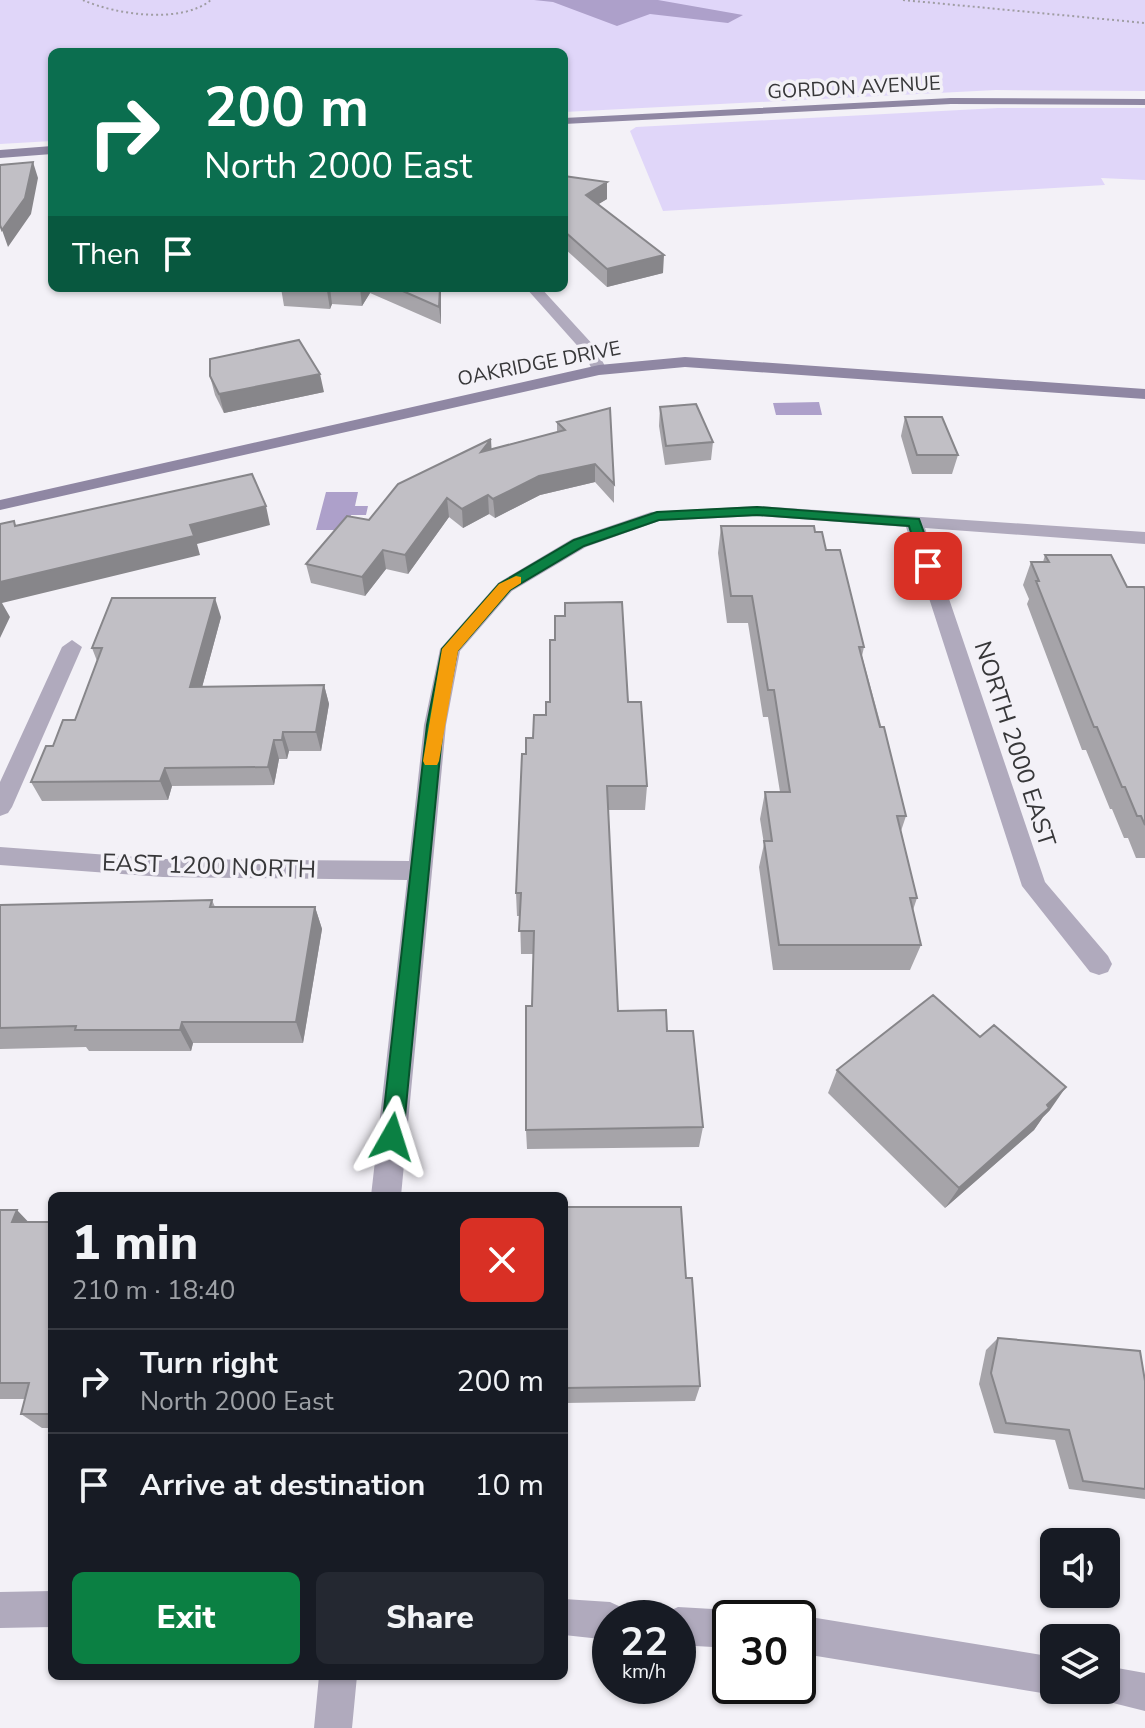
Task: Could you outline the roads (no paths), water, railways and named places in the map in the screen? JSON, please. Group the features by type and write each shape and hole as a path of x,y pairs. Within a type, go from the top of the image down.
{"street":[{"name":"GORDON AVENUE","path":"568,121 936,101 1145,102"},
{"path":"0,154 48,150"},
{"path":"537,292 590,350 599,370"},
{"name":"OAKRIDGE DRIVE","path":"0,505 599,370 685,362 1145,394"},
{"path":"386,1192 435,725 450,649 505,587 579,543 657,516 757,511 1145,538"},
{"name":"NORTH 2000 EAST","path":"914,522 1034,886 1099,964"},
{"path":"0,807 72,647"},
{"name":"EAST 1200 NORTH","path":"0,856 163,868 419,871"},
{"path":"0,1610 48,1609"},
{"path":"568,1617 592,1619"},
{"path":"816,1637 1040,1674"},
{"path":"333,1728 338,1680"},
{"path":"1120,1688 1145,1692"}]}
